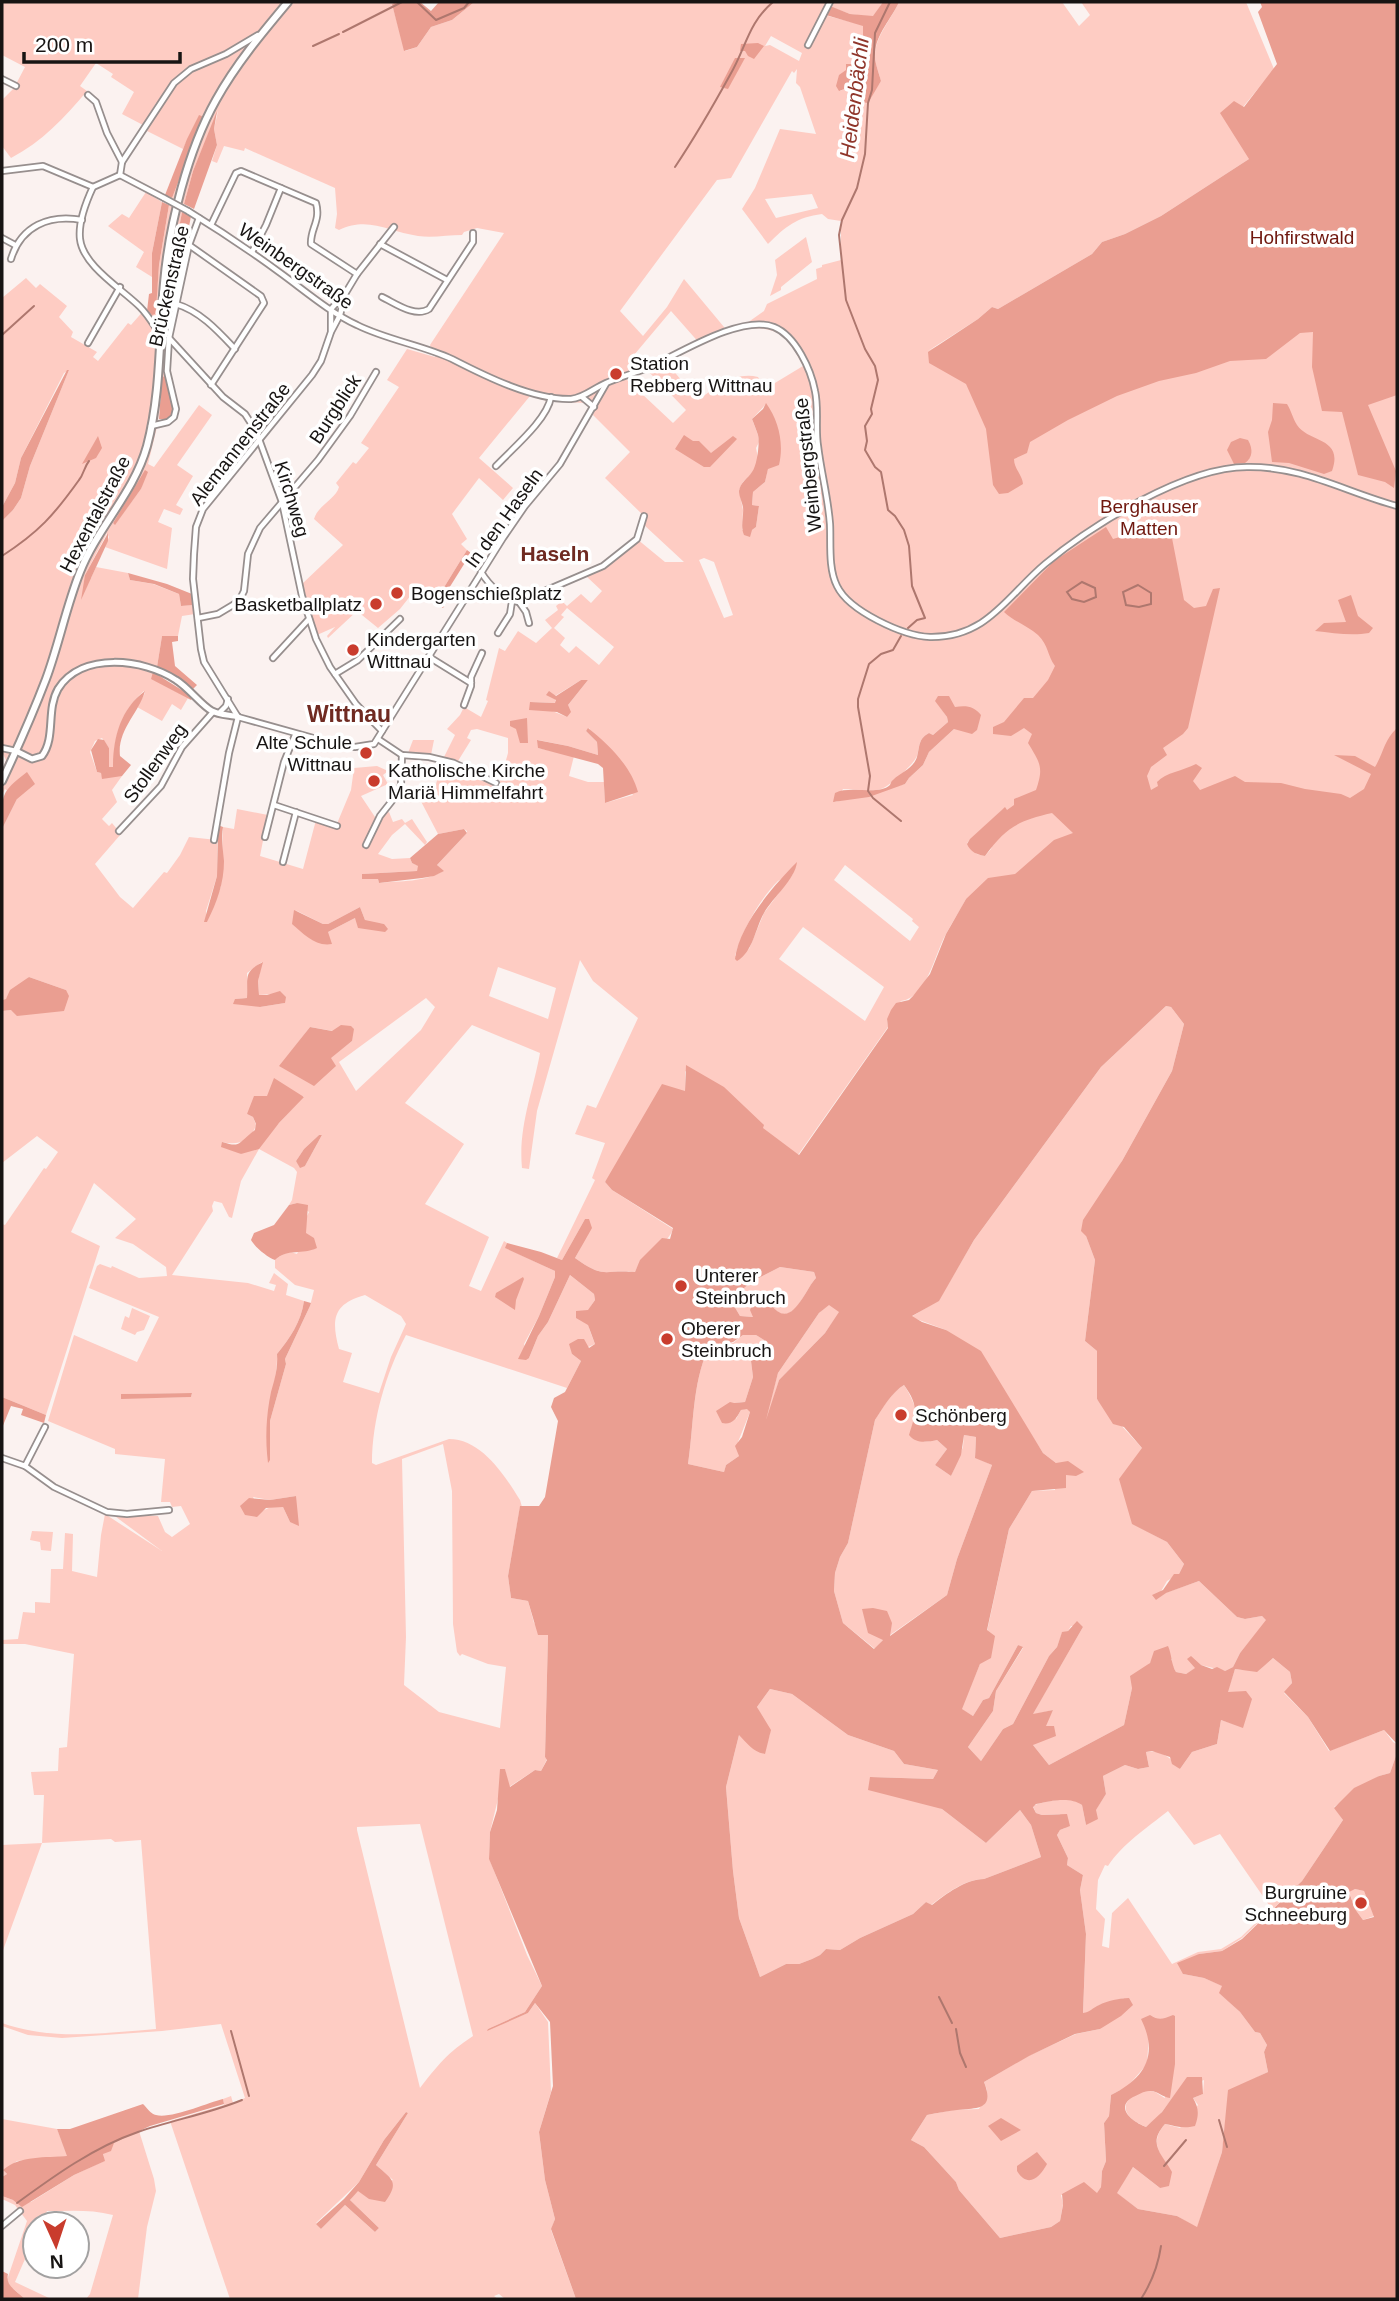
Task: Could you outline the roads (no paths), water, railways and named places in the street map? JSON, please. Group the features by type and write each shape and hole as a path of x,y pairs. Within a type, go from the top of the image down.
{"main road":[{"name":"Hexentalstraße","path":"2,781 47,677 79,573 140,466 151,426 170,237 183,184 203,126 240,62 288,2"}],"street":[{"path":"808,45 830,2"},
{"name":"Hexentalstraße","path":"120,175 122,162 174,83 191,69 226,54 262,33"},
{"path":"226,54 240,62"},
{"path":"2,79 16,86"},
{"path":"88,95 96,102 107,133 122,162"},
{"path":"2,171 43,166 93,187 120,175"},
{"path":"211,225 238,171 316,203 318,220 310,239 311,244 357,274"},
{"name":"Weinbergstraße","path":"120,175 211,225 357,325 435,352 485,376 551,397 582,397 606,383 735,329 761,325 782,332 789,337 801,356 815,391 816,434 824,475 836,585 857,606 881,623 912,635 952,635 988,619 1004,607 1041,568 1073,543 1161,490 1208,472 1247,467 1284,469 1330,481 1397,506"},
{"path":"93,187 82,219 80,239 85,255 142,308 160,334"},
{"path":"252,252 281,188"},
{"path":"11,259 15,245 37,224 61,218 82,219"},
{"name":"Brückenstraße","path":"151,426 168,422 174,417 176,409 167,371 169,338 189,245 199,218"},
{"name":"Alemannenstraße","path":"331,332 331,309 394,227"},
{"path":"382,296 417,313 424,313 473,242 473,233"},
{"path":"2,238 15,245"},
{"path":"380,244 447,280"},
{"path":"189,245 263,298 262,307 211,384"},
{"path":"88,343 120,287"},
{"name":"Alemannenstraße","path":"238,717 204,662 193,579 196,527 203,509 321,361 340,315 345,294"},
{"path":"176,304 186,307 216,329 234,349"},
{"name":"Kirchweg","path":"169,338 211,384 245,414 259,440 282,502 309,619 327,663 356,704 382,731"},
{"name":"Burgblick","path":"198,618 218,614 240,598 244,591 251,546 260,528 313,467 350,416 376,372"},
{"name":"In den Haseln","path":"379,739 481,572 525,506 560,464 606,383"},
{"path":"496,466 538,422 549,407 551,397"},
{"path":"582,397 594,407"},
{"path":"481,572 489,584 512,601 519,602 603,566 637,539 644,516"},
{"path":"498,634 510,614 512,601"},
{"path":"519,602 526,611 529,623"},
{"path":"273,657 309,619"},
{"path":"335,674 358,660 400,619"},
{"path":"464,705 471,677 482,653"},
{"path":"429,657 471,683"},
{"path":"2,748 32,759 42,756 49,743 50,719 56,693 72,675 91,667 140,664 161,671 192,692 213,712 332,744 368,746 379,739 402,755 429,757 454,763 496,783"},
{"path":"220,712 226,706 228,698"},
{"name":"Stollenweg","path":"119,831 161,786 182,747 213,712"},
{"path":"214,840 238,717"},
{"path":"265,837 284,762 295,734"},
{"path":"366,845 380,816 399,792 402,755"},
{"path":"274,805 337,826"},
{"path":"284,862 296,812"},
{"path":"25,1466 45,1427"},
{"path":"2,1458 25,1466 54,1486 107,1512 127,1514 169,1510"},
{"path":"2,2226 20,2211"}],"waterway":[{"path":"343,32 402,2"},
{"path":"417,2 436,20 464,8 469,2"},
{"path":"675,167 724,87 758,18 773,2"},
{"name":"Heidenbächli","path":"890,2 875,33 865,154 857,188 842,220 839,235 846,300 865,349 875,366 878,380 872,414 865,426 865,450 881,472 888,510 904,530 909,546 912,586 925,618 917,620 908,628"},
{"path":"313,46 339,34"},
{"path":"2,335 34,306"},
{"path":"2,556 36,531 53,513 81,478 89,461"},
{"name":"Heidenbächli","path":"901,636 893,650 881,654 869,664 858,707 870,776 868,791 901,821"},
{"path":"939,1997 952,2023"},
{"path":"956,2029 960,2053 966,2067"},
{"path":"231,2031 249,2096"},
{"path":"17,2203 75,2163 122,2138 242,2100"},
{"path":"1219,2120 1227,2147"},
{"path":"1164,2166 1186,2140"},
{"path":"1141,2299 1154,2274 1161,2246"}],"place":[{"name":"Station Rebberg Wittnau","path":"616,374"},
{"name":"Bogenschießplatz","path":"397,593"},
{"name":"Basketballplatz","path":"376,604"},
{"name":"Kindergarten Wittnau","path":"353,650"},
{"name":"Alte Schule Wittnau","path":"366,753"},
{"name":"Katholische Kirche Mariä Himmelfahrt","path":"374,781"},
{"name":"Unterer Steinbruch","path":"681,1286"},
{"name":"Oberer Steinbruch","path":"667,1339"},
{"name":"Schönberg","path":"901,1415"},
{"name":"Burgruine Schneeburg","path":"1361,1903"}],"district":[{"name":"Haseln","path":"555,553"},
{"name":"Wittnau","path":"349,714"}],"park label":[{"name":"Hohfirstwald","path":"1302,237"},
{"name":"Berghauser Matten","path":"1149,517"}]}
